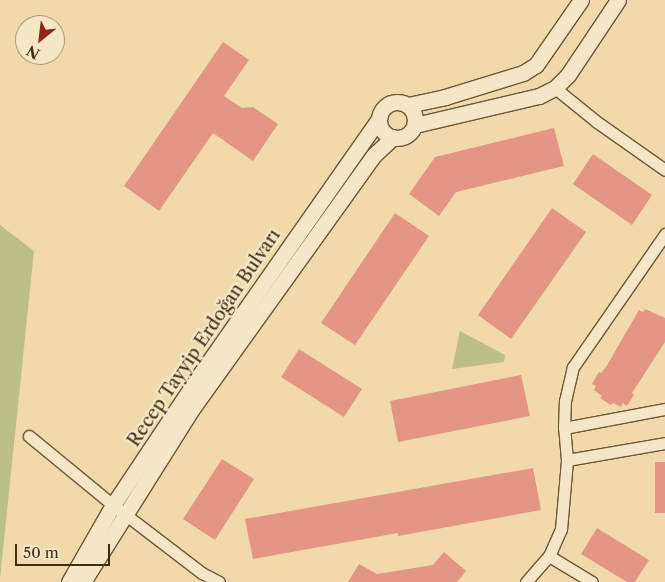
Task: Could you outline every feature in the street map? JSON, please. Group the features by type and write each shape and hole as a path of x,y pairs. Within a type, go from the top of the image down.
{"street":[{"path":"582,0 536,65 522,73 445,97 408,105 395,101 388,103 383,108 378,120 384,133 394,138 405,137 415,126 540,96 555,88 568,75 618,0"},
{"path":"555,88 597,122 665,170"},
{"path":"408,105 416,118 415,126"},
{"name":"Recep Tayyip Erdoğan Bulvarı","path":"83,582 119,509 201,373 378,120"},
{"name":"Recep Tayyip Erdoğan Bulvarı","path":"69,582 119,509 374,155 394,138"},
{"path":"526,582 549,556 561,529 567,460 564,428 565,401 573,367 665,234"},
{"path":"564,428 665,409"},
{"path":"29,436 202,573 219,582"},
{"path":"567,460 665,443"},
{"path":"549,556 592,582"}],"green space":[{"path":"0,225 34,251 0,579"},
{"path":"460,331 505,355 504,362 452,369"}],"building":[{"path":"223,42 249,60 224,96 242,108 253,107 278,124 253,161 213,133 159,211 124,186"},
{"path":"554,128 564,166 456,192 439,216 409,194 435,157"},
{"path":"593,154 652,195 632,225 573,184"},
{"path":"552,208 586,232 511,339 478,315"},
{"path":"395,213 429,236 355,345 321,323"},
{"path":"645,309 665,318 665,342 632,393 634,395 627,406 623,403 621,407 613,403 611,405 600,398 602,396 594,390 596,386 592,384 599,372 601,373 606,367 639,310 643,312"},
{"path":"299,349 362,389 344,417 281,377"},
{"path":"521,375 530,416 398,442 390,401"},
{"path":"222,459 254,479 215,540 183,519"},
{"path":"655,462 665,462 665,513 655,513"},
{"path":"533,468 541,510 398,536 398,533 253,559 245,519"},
{"path":"597,528 649,560 635,582 627,582 581,554"},
{"path":"444,552 466,571 457,582 348,582 359,564 377,574 433,565"}]}
